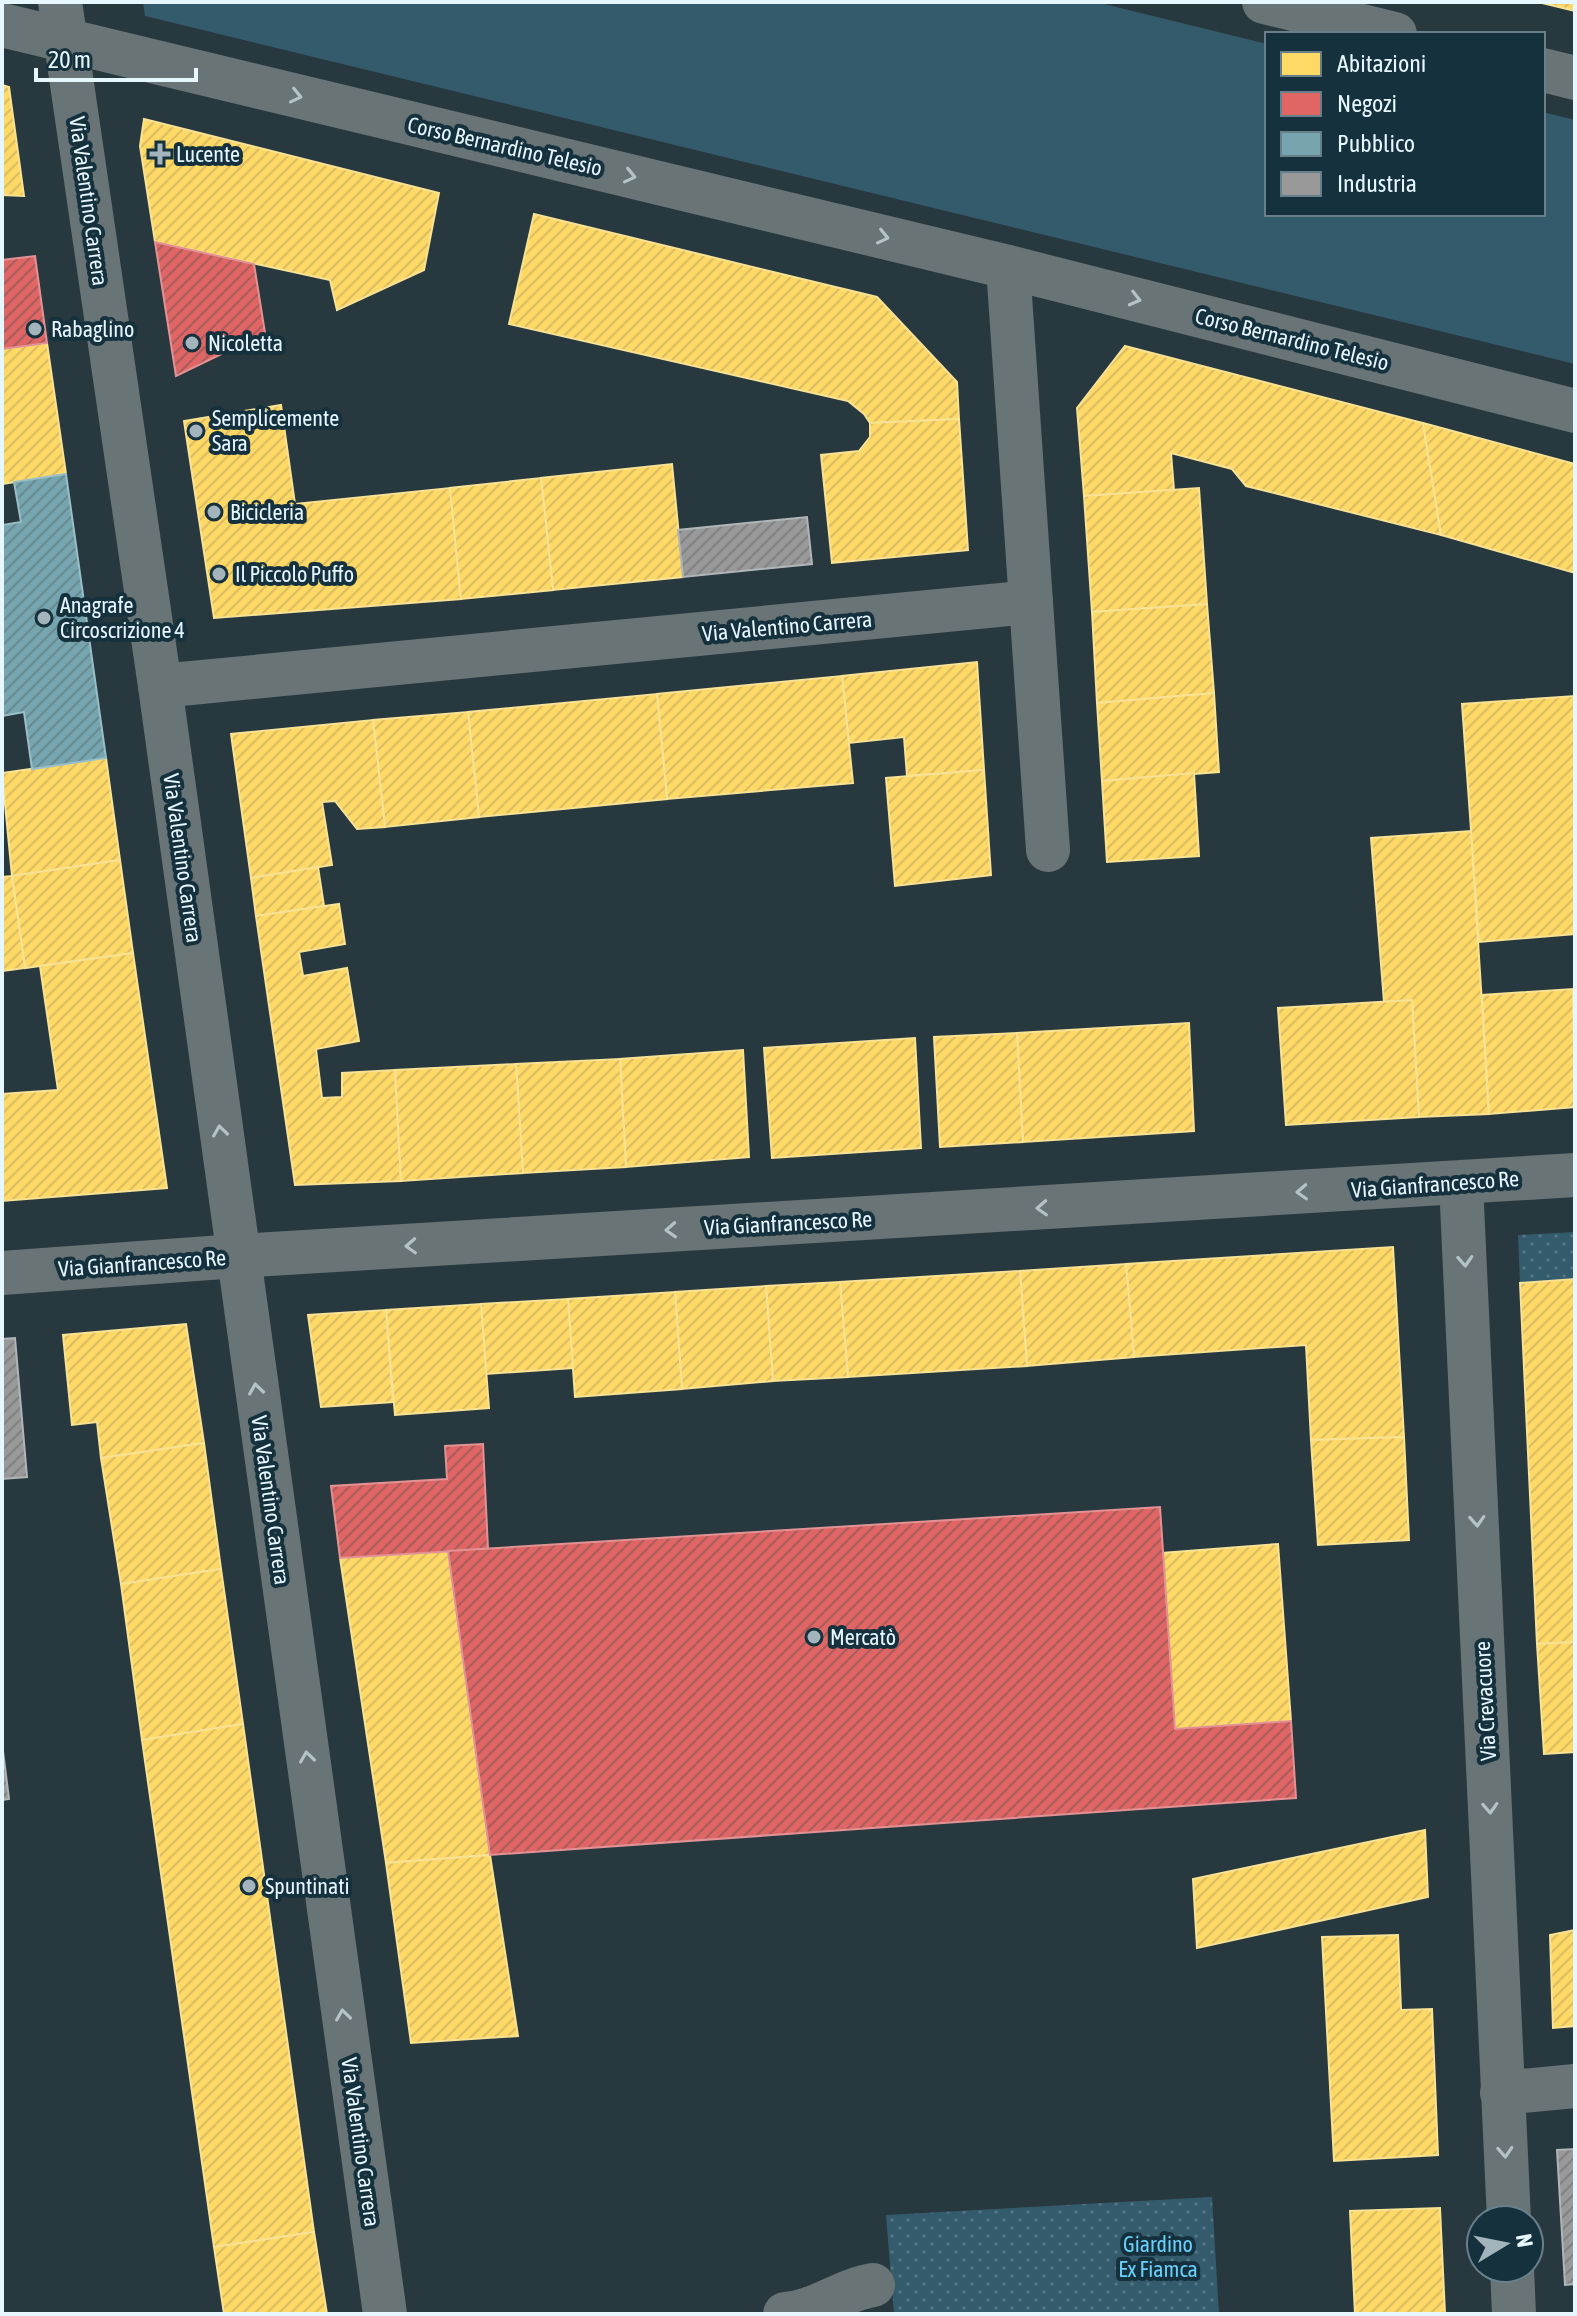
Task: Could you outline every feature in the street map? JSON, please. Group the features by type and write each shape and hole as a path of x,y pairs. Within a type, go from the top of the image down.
{"street":[{"path":"1264,2 1387,32"},
{"name":"Corso Bernardino Telesio","path":"2,25 63,22 1575,411"},
{"name":"Via Valentino Carrera","path":"63,22 160,686 385,2314"},
{"path":"1545,70 1575,78"},
{"path":"1008,267 1048,850"},
{"name":"Via Valentino Carrera","path":"160,686 1031,602"},
{"name":"Via Gianfrancesco Re","path":"2,1273 1575,1175"},
{"name":"Via Crevacuore","path":"1461,1183 1508,2204"},
{"path":"1502,2093 1575,2086"},
{"path":"1513,2284 1514,2314"},
{"path":"785,2314 797,2313 854,2288 873,2285"}],"green space":[{"path":"143,2 1096,2 1265,44 1265,216 1545,216 1545,112 1575,120 1575,364 145,16"},
{"path":"1575,1232 1575,1279 1520,1283 1518,1235"},
{"name":"Giardino Ex Fiamca","path":"1212,2197 1219,2314 894,2314 886,2215"}],"building: Abitazioni":[{"path":"1538,2 1575,2 1575,11"},
{"path":"2,85 9,87 24,196 2,195"},
{"path":"144,119 439,193 424,270 337,310 330,280 155,242 140,146"},
{"path":"534,214 877,297 957,382 959,419 870,423 848,401 509,324"},
{"path":"47,343 66,474 2,484 2,349"},
{"path":"1125,346 1423,423 1441,535 1246,486 1232,469 1171,453 1174,490 1084,496 1077,408"},
{"path":"281,405 295,504 450,488 461,599 214,618 184,421"},
{"path":"959,419 968,550 832,563 821,455 859,451 870,437 870,423"},
{"path":"1423,423 1575,464 1575,573 1441,535"},
{"path":"672,464 683,577 553,590 541,478"},
{"path":"541,478 553,590 461,599 450,488"},
{"path":"1199,488 1207,604 1092,612 1084,496"},
{"path":"1207,604 1214,693 1097,703 1092,612"},
{"path":"977,662 984,770 907,776 904,737 849,743 842,676"},
{"path":"842,676 853,783 667,799 657,694"},
{"path":"1214,693 1219,772 1102,781 1097,703"},
{"path":"657,694 667,799 479,817 468,712"},
{"path":"1575,696 1575,934 1479,942 1462,704"},
{"path":"468,712 479,817 385,827 373,720"},
{"path":"373,720 385,827 357,829 335,801 322,802 332,865 251,878 231,734"},
{"path":"106,758 120,860 12,876 2,773"},
{"path":"984,770 991,875 895,886 886,778"},
{"path":"1194,773 1199,856 1107,862 1102,781"},
{"path":"1471,831 1489,1114 1419,1117 1412,1000 1384,1002 1371,838"},
{"path":"120,860 133,953 25,968 12,876"},
{"path":"318,867 324,906 256,916 251,878"},
{"path":"12,876 25,968 2,971 2,877"},
{"path":"339,904 345,944 299,952 303,976 347,968 359,1041 316,1049 322,1098 342,1097 342,1073 395,1070 401,1181 295,1185 256,916"},
{"path":"133,953 167,1188 2,1201 2,1094 58,1090 40,966"},
{"path":"1573,989 1575,1107 1489,1114 1482,995"},
{"path":"1412,1000 1419,1117 1286,1125 1278,1008"},
{"path":"1189,1023 1194,1131 1023,1142 1017,1033"},
{"path":"1017,1033 1023,1142 940,1147 934,1037"},
{"path":"915,1038 921,1148 772,1158 764,1048"},
{"path":"743,1050 749,1157 626,1167 620,1059"},
{"path":"620,1059 626,1167 523,1173 516,1064"},
{"path":"516,1064 523,1173 401,1181 395,1070"},
{"path":"1393,1247 1404,1437 1311,1440 1306,1345 1134,1357 1126,1264"},
{"path":"1126,1264 1134,1357 1027,1366 1020,1271"},
{"path":"1020,1271 1027,1366 848,1377 840,1282"},
{"path":"1575,1279 1575,1642 1537,1644 1520,1283"},
{"path":"840,1282 848,1377 773,1381 766,1286"},
{"path":"766,1286 773,1381 682,1389 675,1292"},
{"path":"675,1292 682,1389 575,1397 568,1299"},
{"path":"568,1299 573,1368 486,1374 481,1304"},
{"path":"481,1304 489,1408 395,1415 386,1310"},
{"path":"386,1310 393,1402 321,1407 308,1315"},
{"path":"186,1324 204,1443 101,1458 97,1422 72,1425 63,1335"},
{"path":"1404,1437 1409,1540 1318,1545 1311,1440"},
{"path":"204,1443 221,1569 121,1584 101,1458"},
{"path":"1278,1544 1291,1721 1175,1729 1162,1553"},
{"path":"448,1551 490,1855 386,1863 340,1558"},
{"path":"221,1569 243,1724 142,1740 121,1584"},
{"path":"1575,1642 1575,1752 1544,1754 1537,1644"},
{"path":"243,1724 314,2232 214,2247 142,1740"},
{"path":"1425,1830 1428,1897 1197,1948 1193,1879"},
{"path":"490,1855 518,2036 411,2043 386,1863"},
{"path":"1575,1930 1575,2026 1553,2028 1550,1935"},
{"path":"1398,1935 1401,2010 1432,2009 1438,2155 1334,2161 1322,1937"},
{"path":"1440,2208 1445,2314 1355,2314 1350,2211"},
{"path":"314,2232 327,2314 224,2314 214,2247"}],"building: Negozi":[{"path":"155,242 254,264 265,333 176,376"},
{"path":"35,256 47,343 2,349 2,260"},
{"path":"483,1444 488,1549 340,1558 331,1486 447,1479 445,1446"},
{"name":"Mercatò","path":"1160,1507 1175,1729 1291,1721 1296,1798 490,1855 448,1551"}],"building: Pubblico":[{"name":"Anagrafe Circoscrizione 4","path":"66,474 106,758 32,769 24,712 2,716 2,525 21,522 14,482"}],"building: Industria":[{"path":"807,517 812,564 683,577 678,530"},
{"path":"15,1338 27,1477 2,1479 2,1339"},
{"path":"2,1751 9,1799 2,1800"},
{"path":"1575,2149 1575,2284 1565,2285 1557,2150"}],"place":[{"name":"Lucente","path":"160,154"},
{"name":"Rabaglino","path":"35,329"},
{"name":"Nicoletta","path":"192,343"},
{"name":"Semplicemente Sara","path":"196,431"},
{"name":"Bicicleria","path":"214,512"},
{"name":"Il Piccolo Puffo","path":"219,574"},
{"name":"Anagrafe Circoscrizione 4","path":"44,618"},
{"name":"Mercatò","path":"814,1637"},
{"name":"Spuntinati","path":"249,1886"}]}
